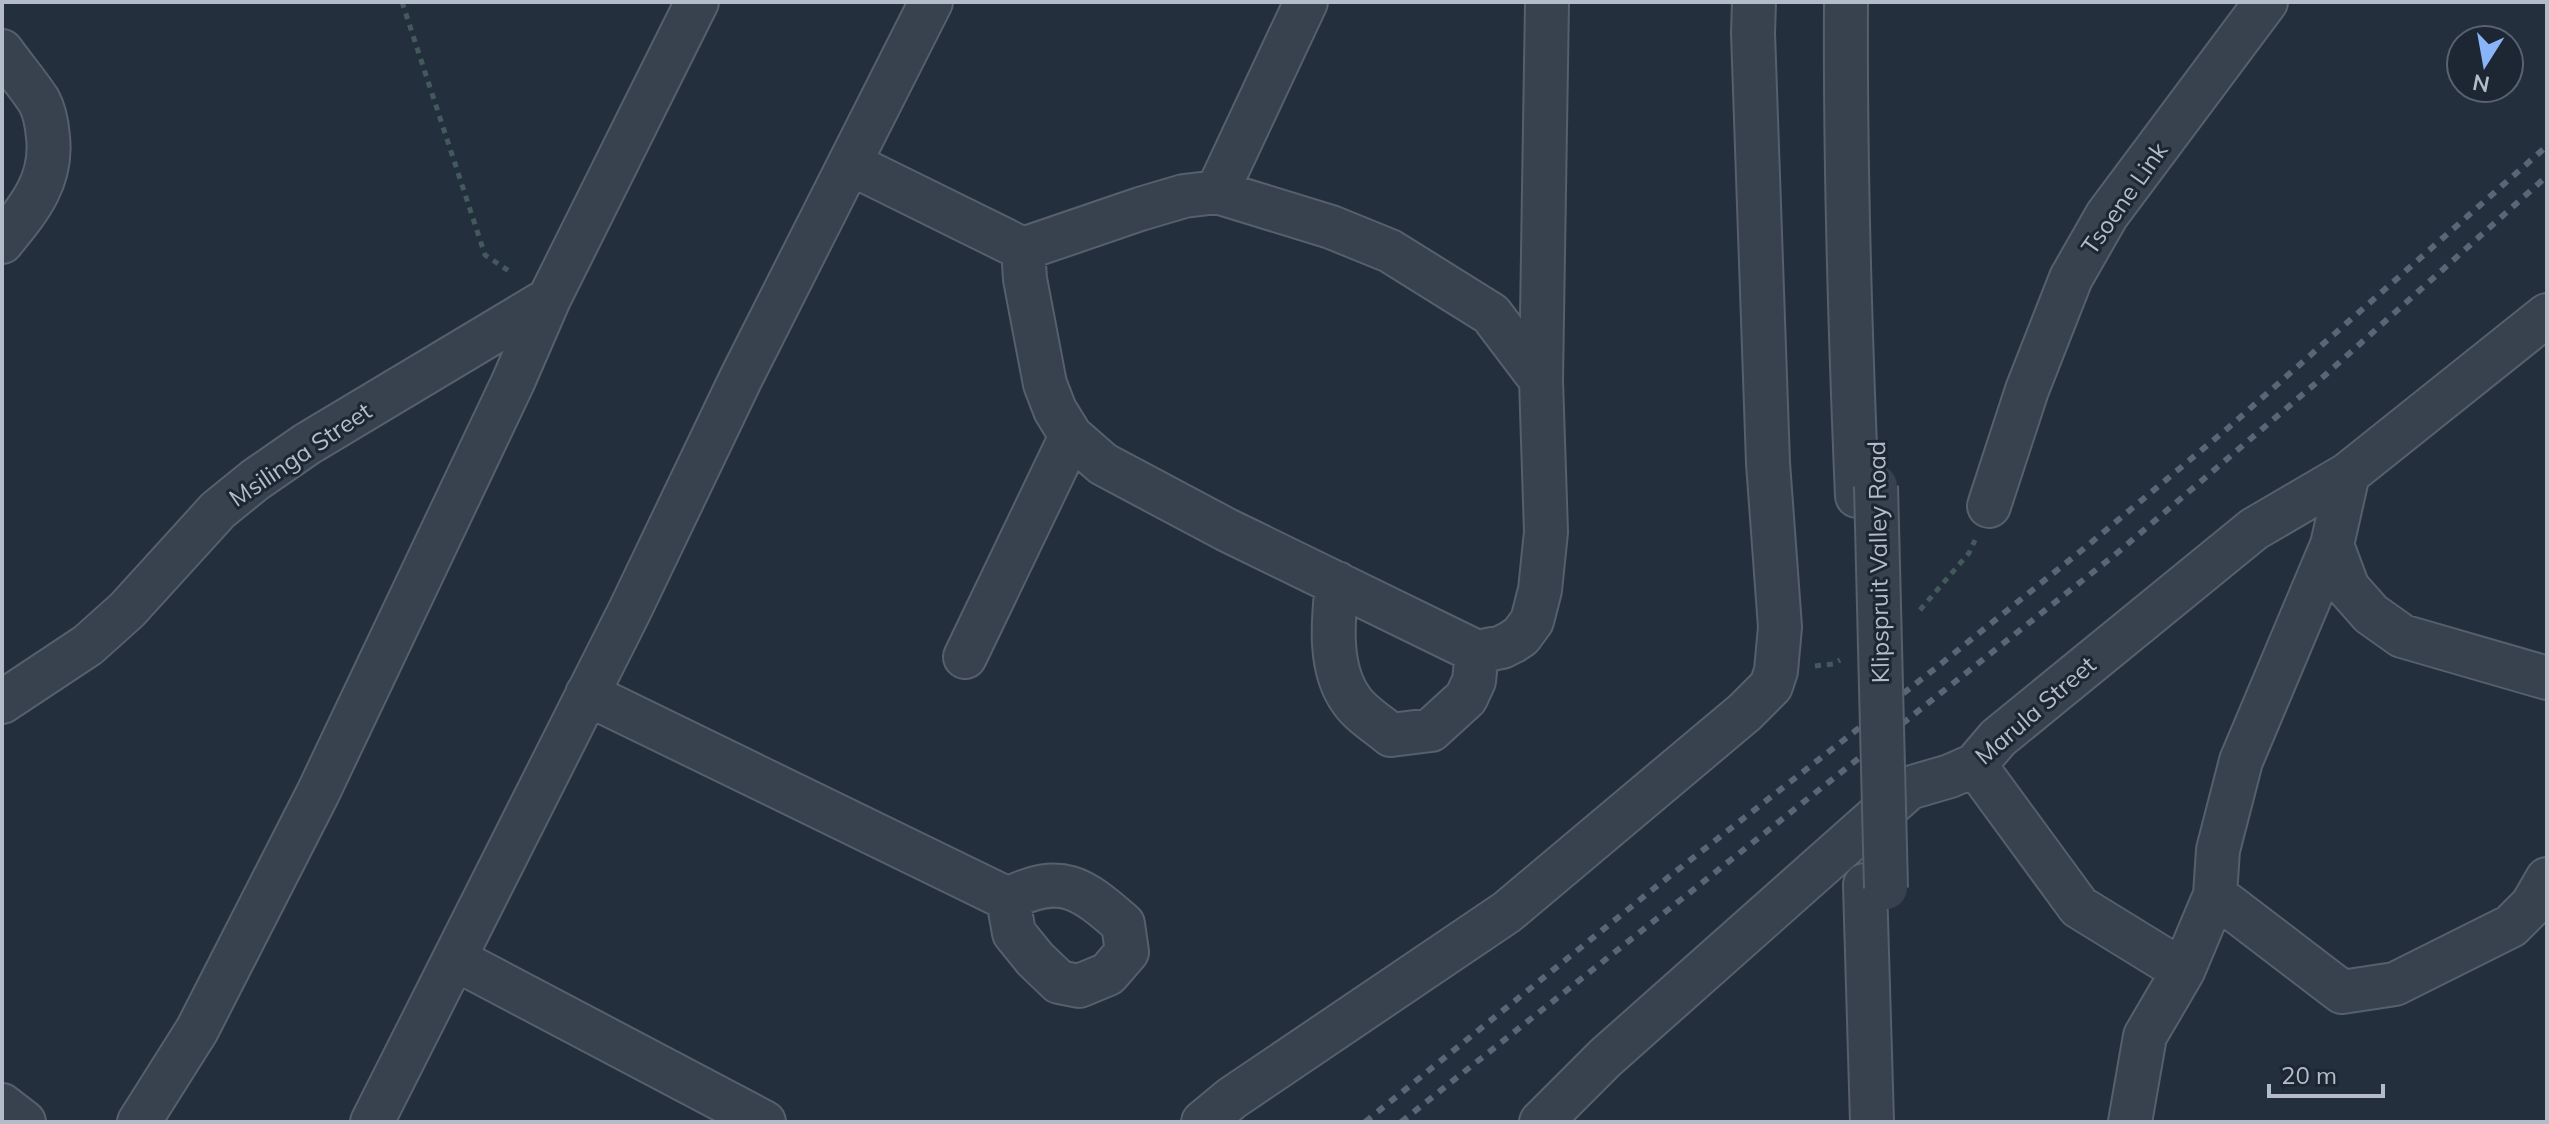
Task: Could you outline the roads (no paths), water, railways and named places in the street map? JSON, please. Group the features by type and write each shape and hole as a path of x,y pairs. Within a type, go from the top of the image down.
{"street":[{"path":"139,1122 197,1030 318,793 549,299 697,2"},
{"path":"372,1122 931,2"},
{"path":"1217,192 1306,2"},
{"path":"1023,249 1025,279 1045,384 1055,410 1071,436 1103,464 1227,530 1477,652 1502,647 1521,636 1532,621 1538,602 1546,532 1541,380 1547,2"},
{"path":"1203,1122 1232,1098 1507,912 1745,712 1771,686 1776,671 1780,627 1768,463 1754,2"},
{"name":"Klipspruit Valley Road","path":"1846,2 1848,290 1866,491"},
{"name":"Klipspruit Valley Road","path":"1868,2 1866,491 1875,886 1872,1122"},
{"name":"Tsoene Link","path":"1989,506 2027,390 2071,278 2107,215 2266,2"},
{"path":"2,51 40,103 48,132 50,156 37,195 2,242"},
{"path":"851,164 1023,249 1184,196 1217,192 1331,227 1390,251 1491,314 1541,380"},
{"name":"Msilinga Street","path":"2,702 97,636 127,610 218,510 255,480 307,444 549,299"},
{"name":"Marula Street","path":"1541,1122 1616,1048 1909,788 1975,765 2010,728 2254,529 2348,474 2547,315"},
{"path":"965,657 1071,436"},
{"path":"2130,1122 2145,1036 2183,971 2215,895 2218,850 2241,761 2332,545 2348,474"},
{"path":"2332,545 2348,588 2371,614 2402,636 2547,678"},
{"path":"1337,583 1333,615 1334,661 1352,702 1391,735 1431,730 1466,698 1474,681 1477,652"},
{"path":"587,694 1008,899"},
{"path":"1975,765 2079,907 2183,971"},
{"path":"2215,895 2342,992 2395,984 2511,926 2532,905 2547,879"},
{"name":"Klipspruit Valley Road","path":"1875,886 1897,1122"},
{"path":"455,959 698,1106 764,1122"},
{"path":"2,1105 24,1122"}],"railway":[{"path":"1365,1122 2087,546 2228,428 2547,146"},
{"path":"1401,1122 2117,553 2323,377 2547,176"}]}
